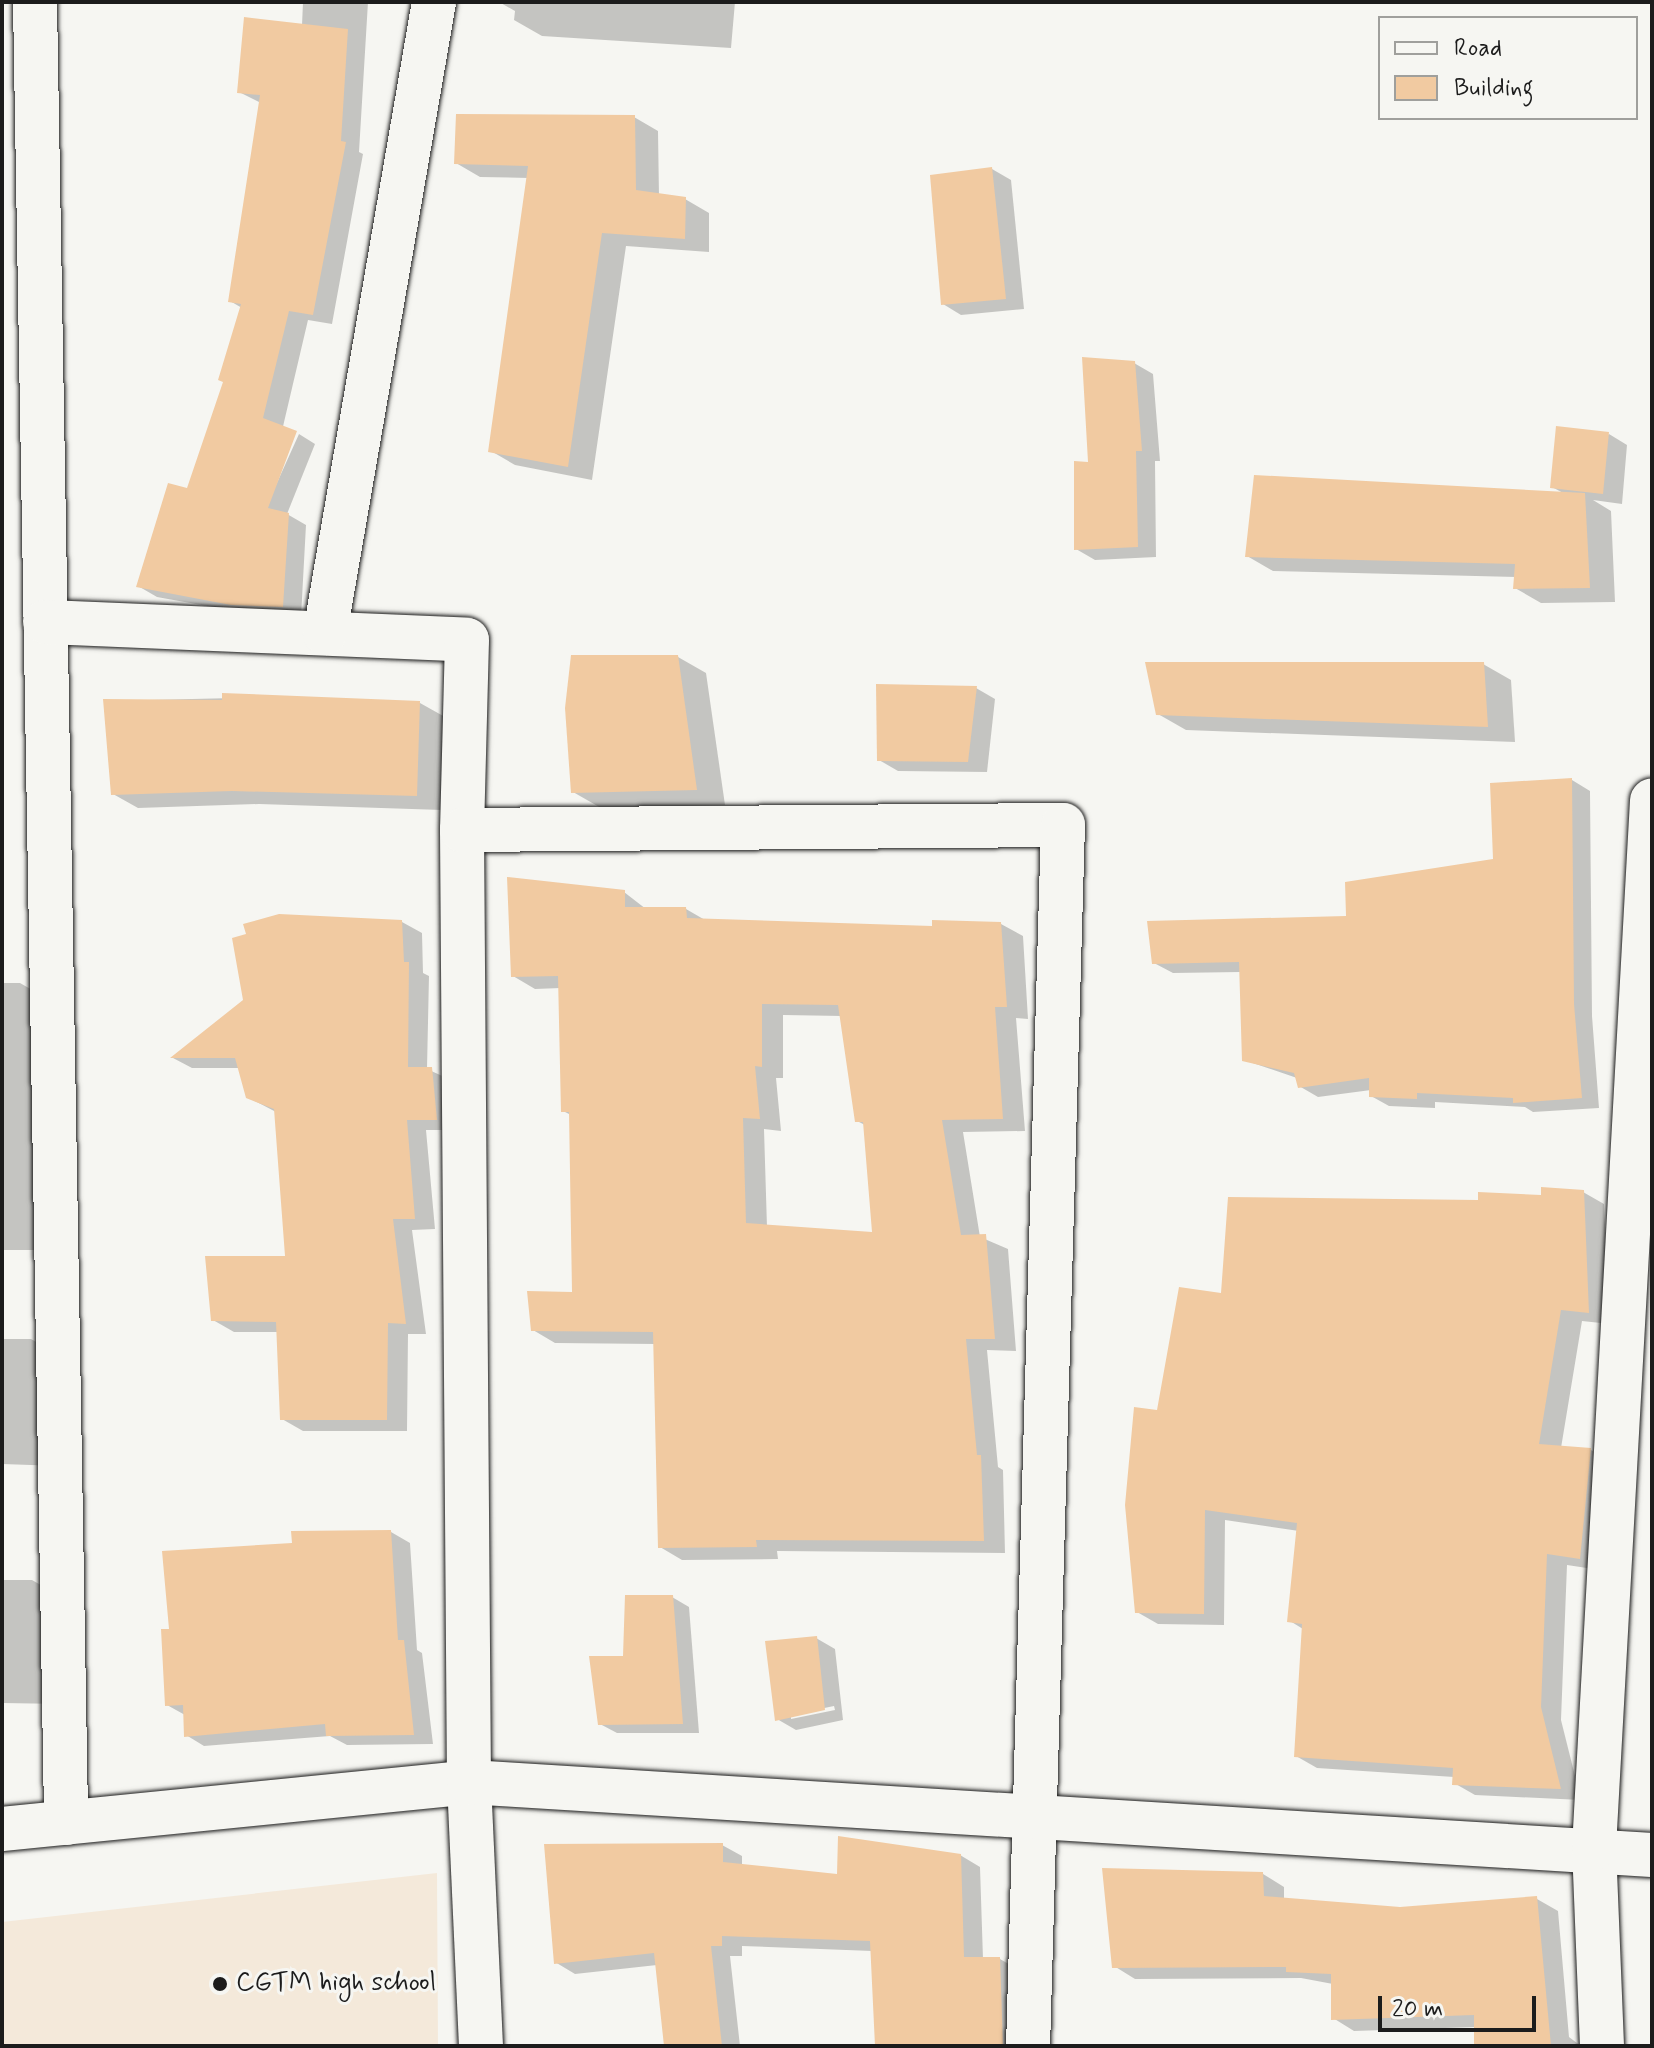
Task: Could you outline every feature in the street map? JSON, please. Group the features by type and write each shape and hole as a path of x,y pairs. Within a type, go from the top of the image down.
{"street":[{"path":"35,2 66,1823"},
{"path":"325,633 434,2"},
{"path":"45,622 467,640 462,830 469,1782 481,2046"},
{"path":"1602,2046 1594,1848 1648,935 1652,801"},
{"path":"462,830 1063,825 1032,1815 1028,2046"},
{"path":"2,1829 469,1782 1594,1848 1652,1855"}],"shaded area":[{"name":"CGTM high school","path":"437,1873 438,2046 2,2046 2,1922"}],"building":[{"path":"244,17 348,29 341,141 346,142 313,315 289,311 263,418 297,431 268,508 289,513 283,607 231,605 136,587 168,483 187,488 223,382 218,380 241,304 228,302 260,95 237,93"},
{"path":"456,114 635,115 636,190 686,197 685,239 602,233 568,467 488,452 528,166 454,164"},
{"path":"992,167 1006,299 941,305 930,175"},
{"path":"1082,357 1135,361 1142,451 1136,451 1138,547 1074,550 1074,461 1088,462"},
{"path":"1556,426 1609,432 1603,494 1550,488"},
{"path":"1254,475 1585,493 1590,588 1513,589 1515,564 1245,557"},
{"path":"571,655 678,655 697,790 571,793 565,708"},
{"path":"1145,662 1484,662 1488,727 1156,715"},
{"path":"876,684 977,686 968,762 877,761"},
{"path":"222,693 420,701 417,796 232,791 111,795 103,699 222,700"},
{"path":"1572,778 1574,1004 1582,1098 1513,1103 1513,1098 1417,1093 1417,1099 1369,1097 1369,1078 1298,1088 1294,1073 1242,1061 1239,962 1152,964 1147,921 1346,916 1345,882 1493,859 1490,783"},
{"path":"507,877 625,890 625,907 686,907 687,918 932,926 932,920 1001,922 1007,1007 995,1007 1003,1119 942,1120 961,1235 986,1234 995,1339 966,1339 977,1455 981,1455 984,1541 756,1540 757,1547 658,1548 653,1332 531,1331 527,1291 572,1292 569,1112 561,1112 558,976 511,977","holes":["762,1004 838,1005 855,1122 863,1122 872,1232 746,1223 743,1118 760,1119 755,1066 762,1067"]},
{"path":"279,914 402,920 404,962 409,962 408,1067 432,1067 437,1120 407,1120 415,1219 393,1219 406,1324 388,1323 387,1420 280,1420 276,1322 211,1321 205,1256 285,1256 274,1109 246,1098 235,1058 170,1058 243,1000 232,938 246,934 243,924"},
{"path":"1541,1187 1584,1190 1589,1313 1561,1310 1539,1444 1591,1448 1580,1559 1547,1554 1541,1707 1561,1789 1452,1785 1453,1768 1294,1757 1302,1624 1287,1622 1297,1523 1205,1510 1204,1614 1135,1613 1125,1505 1134,1407 1157,1410 1179,1287 1221,1293 1228,1197 1478,1200 1478,1192 1541,1195"},
{"path":"391,1530 398,1640 404,1640 414,1735 326,1736 325,1724 184,1737 183,1705 165,1706 161,1629 169,1629 162,1551 292,1543 291,1531"},
{"path":"625,1595 673,1595 683,1724 598,1725 589,1656 623,1656"},
{"path":"817,1636 825,1710 775,1721 765,1641"},
{"path":"838,1836 961,1854 964,1957 1000,1957 1003,2046 875,2046 870,1941 722,1936 722,1946 711,1946 722,2046 664,2046 654,1953 554,1964 544,1844 723,1843 723,1862 837,1874"},
{"path":"1102,1868 1263,1872 1264,1896 1400,1907 1537,1896 1551,2046 1474,2046 1474,2015 1331,2020 1331,1974 1286,1972 1286,1967 1112,1968"}],"place":[{"name":"CGTM high school","path":"220,1984"}]}
